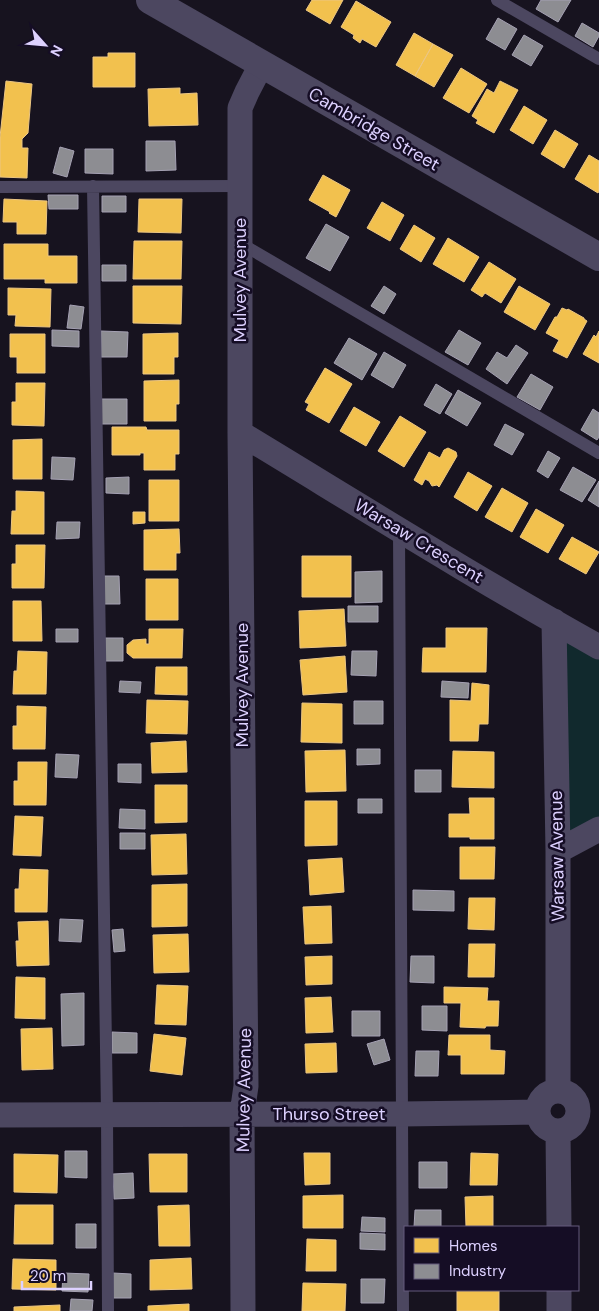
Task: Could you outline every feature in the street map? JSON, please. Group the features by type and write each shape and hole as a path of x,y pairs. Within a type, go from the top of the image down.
{"street":[{"name":"Cambridge Street","path":"150,0 599,257"},
{"name":"Mulvey Avenue","path":"243,1311 242,1114 246,1086 240,433 240,108 262,65"},
{"name":"Warsaw Crescent","path":"240,433 399,530 599,647"},
{"name":"Warsaw Avenue","path":"554,621 558,851 558,1090"},
{"path":"558,851 599,829"},
{"path":"558,1090 571,1094 578,1105 589,1112 578,1118 570,1128 558,1132 546,1128 542,1124 538,1105 546,1094 558,1090"},
{"name":"Thurso Street","path":"0,1115 538,1112"},
{"path":"558,1132 559,1226"},
{"path":"559,1291 559,1311"}],"lane":[{"path":"497,0 599,59"},
{"path":"93,186 107,1114 108,1311"},
{"path":"0,187 239,186"},
{"path":"240,243 599,453"},
{"path":"399,530 403,1311"}],"green space":[{"path":"554,621 599,647 599,829 558,851"}],"building: Homes":[{"path":"312,0 343,0 330,24 306,10"},
{"path":"356,1 391,22 376,47 362,39 360,43 353,38 354,35 341,27"},
{"path":"414,33 433,44 415,76 396,65"},
{"path":"433,44 453,55 434,87 415,76"},
{"path":"108,53 135,53 135,87 93,87 93,57 108,57"},
{"path":"461,68 487,84 469,113 443,98"},
{"path":"6,81 32,84 28,133 22,139 22,148 28,148 27,178 0,177 0,137"},
{"path":"500,81 518,90 494,133 476,123 478,120 472,116 487,89 494,93"},
{"path":"180,88 180,94 197,93 198,125 149,126 148,89"},
{"path":"524,106 547,120 533,144 510,130"},
{"path":"555,130 578,144 564,168 541,154"},
{"path":"589,155 599,161 598,193 575,179"},
{"path":"323,175 350,190 336,217 309,200"},
{"path":"4,199 47,201 46,234 17,234 17,222 3,222"},
{"path":"139,199 182,199 181,233 138,232"},
{"path":"382,202 404,215 390,241 367,228"},
{"path":"414,225 435,238 421,262 400,249"},
{"path":"448,238 479,257 464,282 433,264"},
{"path":"134,241 182,241 181,279 133,279"},
{"path":"4,244 48,244 48,256 77,256 77,283 45,283 45,279 4,279"},
{"path":"489,262 516,279 501,303 485,293 482,297 471,290"},
{"path":"133,286 182,286 181,324 133,323"},
{"path":"519,286 550,304 535,330 504,312"},
{"path":"8,288 51,289 50,327 15,326 16,315 8,315"},
{"path":"562,308 568,309 587,321 567,358 553,351 559,340 546,333"},
{"path":"599,331 599,363 583,354 594,335 596,337"},
{"path":"178,333 178,357 174,357 174,374 143,374 143,334"},
{"path":"10,334 45,334 45,373 17,373 17,357 10,357"},
{"path":"325,368 352,384 329,423 306,410 309,404 305,402"},
{"path":"179,380 179,404 176,404 176,421 144,421 144,381"},
{"path":"16,383 45,383 44,426 12,425 12,402 16,402"},
{"path":"354,407 380,422 366,446 340,431"},
{"path":"400,416 426,432 404,467 378,451"},
{"path":"112,427 146,427 147,430 179,430 179,454 175,454 175,470 144,470 144,453 140,453 140,455 112,455"},
{"path":"42,439 42,479 13,479 13,440"},
{"path":"448,448 456,452 457,456 439,487 437,485 432,486 425,479 422,485 414,480 429,452 440,458 444,450"},
{"path":"468,472 492,486 477,511 454,497"},
{"path":"149,480 179,480 179,521 149,521"},
{"path":"502,488 528,503 512,532 485,517"},
{"path":"16,491 44,492 44,534 11,534 12,511 16,511"},
{"path":"536,509 564,525 548,553 520,537"},
{"path":"133,512 145,512 145,523 133,524"},
{"path":"179,529 180,553 176,553 176,570 144,570 144,530"},
{"path":"572,537 599,552 586,574 559,559"},
{"path":"16,545 45,545 44,588 12,588 12,564 16,564"},
{"path":"302,556 351,556 351,597 302,597"},
{"path":"146,579 178,579 178,620 146,620"},
{"path":"13,601 41,601 42,641 13,641"},
{"path":"344,609 346,646 300,648 299,611"},
{"path":"446,628 487,628 486,672 422,672 423,648 446,648"},
{"path":"149,629 183,629 182,658 133,658 127,653 127,645 133,640 146,639 146,644 149,644"},
{"path":"18,651 47,652 46,694 13,694 14,671 17,671"},
{"path":"345,656 347,692 303,695 300,660"},
{"path":"156,667 187,667 187,695 155,694"},
{"path":"472,683 489,685 488,724 479,724 478,741 450,741 450,700 471,701"},
{"path":"147,700 188,701 187,734 146,733"},
{"path":"302,703 342,704 342,743 301,742"},
{"path":"17,706 46,707 45,749 13,749 13,726 17,726"},
{"path":"186,741 187,772 152,773 151,743"},
{"path":"345,750 346,791 306,792 305,751"},
{"path":"453,751 494,752 494,788 452,787"},
{"path":"18,762 47,762 46,805 14,805 14,781 18,781"},
{"path":"155,785 187,785 187,822 155,823"},
{"path":"469,798 494,798 494,839 449,837 449,814 470,814"},
{"path":"305,801 337,801 337,845 305,846"},
{"path":"15,816 43,817 41,856 13,855"},
{"path":"186,834 187,874 152,875 151,835"},
{"path":"460,847 495,847 494,879 460,879"},
{"path":"342,858 344,892 310,895 308,860"},
{"path":"20,869 48,870 47,912 15,912 15,889 19,889"},
{"path":"187,884 187,926 152,927 152,885"},
{"path":"469,898 495,898 494,930 468,929"},
{"path":"331,906 332,943 305,944 303,907"},
{"path":"48,921 49,965 17,966 16,941 19,941 18,922"},
{"path":"188,934 189,972 154,973 153,935"},
{"path":"469,944 495,944 494,977 468,977"},
{"path":"332,956 332,984 306,985 305,957"},
{"path":"16,977 45,978 45,1019 15,1018"},
{"path":"157,985 188,986 186,1025 155,1024"},
{"path":"444,987 488,988 487,1001 499,1001 498,1026 486,1026 485,1028 460,1027 461,1003 444,1003"},
{"path":"331,997 333,1032 306,1033 305,998"},
{"path":"52,1028 53,1069 22,1070 21,1029"},
{"path":"154,1034 186,1038 182,1075 150,1071"},
{"path":"449,1035 490,1035 490,1050 505,1051 504,1074 461,1074 461,1055 448,1055"},
{"path":"336,1043 337,1072 306,1073 305,1044"},
{"path":"304,1153 330,1153 330,1184 305,1185"},
{"path":"471,1153 498,1154 497,1185 470,1185"},
{"path":"14,1154 58,1155 57,1193 14,1192"},
{"path":"149,1154 187,1154 187,1192 150,1192"},
{"path":"343,1195 343,1228 303,1228 303,1196"},
{"path":"493,1196 493,1226 466,1226 465,1197"},
{"path":"15,1205 53,1205 53,1244 14,1244"},
{"path":"189,1205 190,1246 159,1246 158,1206"},
{"path":"307,1239 336,1240 336,1271 306,1271"},
{"path":"191,1258 192,1289 150,1290 150,1260"},
{"path":"13,1259 56,1260 56,1290 12,1289"},
{"path":"303,1283 346,1284 345,1311 302,1311"},
{"path":"457,1291 499,1291 499,1311 457,1311"},
{"path":"189,1304 189,1311 148,1311 148,1306"},
{"path":"60,1305 60,1311 14,1311 14,1307"}],"building: Industry":[{"path":"541,0 571,0 558,22 536,9"},
{"path":"498,18 517,29 505,50 486,39"},
{"path":"582,23 599,33 593,47 575,36"},
{"path":"524,35 543,46 531,66 512,55"},
{"path":"146,141 175,141 176,170 146,171"},
{"path":"60,147 74,151 67,177 53,173"},
{"path":"85,149 113,149 113,174 85,173"},
{"path":"48,195 78,195 78,209 49,209"},
{"path":"102,196 126,196 126,212 102,212"},
{"path":"326,224 349,237 330,271 306,258"},
{"path":"102,265 126,265 126,281 102,281"},
{"path":"384,286 396,294 384,314 371,306"},
{"path":"70,305 84,307 81,329 67,328"},
{"path":"52,330 79,331 79,347 52,346"},
{"path":"459,330 481,343 468,365 445,352"},
{"path":"101,331 128,332 127,357 101,357"},
{"path":"349,338 377,354 362,380 334,363"},
{"path":"516,345 528,353 507,384 486,369 497,352 507,358"},
{"path":"384,352 406,365 393,388 371,375"},
{"path":"531,374 553,387 540,410 517,397"},
{"path":"436,384 452,394 440,414 424,405"},
{"path":"458,390 481,403 467,426 445,413"},
{"path":"101,399 127,399 127,424 101,424"},
{"path":"593,409 599,413 599,437 597,440 581,430"},
{"path":"505,424 524,434 512,455 494,445"},
{"path":"548,451 560,458 548,478 537,471"},
{"path":"52,457 75,458 73,480 51,479"},
{"path":"573,467 596,480 582,502 560,490"},
{"path":"129,477 129,494 106,493 106,478"},
{"path":"599,481 599,507 588,500"},
{"path":"57,522 80,522 79,538 56,539"},
{"path":"382,571 382,602 355,603 355,572"},
{"path":"102,576 119,576 120,604 102,604"},
{"path":"348,606 378,606 378,622 348,622"},
{"path":"56,629 78,629 78,642 56,642"},
{"path":"104,638 123,638 123,661 104,661"},
{"path":"352,651 377,651 376,676 351,675"},
{"path":"120,681 141,682 140,693 119,692"},
{"path":"442,681 469,683 468,698 441,697"},
{"path":"354,701 383,701 383,724 354,724"},
{"path":"357,749 380,749 380,764 357,765"},
{"path":"56,754 79,755 77,778 55,777"},
{"path":"118,764 141,764 141,783 118,782"},
{"path":"415,770 441,770 441,792 415,792"},
{"path":"358,799 382,799 382,813 358,813"},
{"path":"120,809 145,810 145,829 119,828"},
{"path":"120,833 145,833 145,849 120,849"},
{"path":"413,890 454,891 454,911 413,910"},
{"path":"60,919 83,920 81,942 59,941"},
{"path":"123,929 125,951 114,952 112,930"},
{"path":"411,956 434,956 434,983 410,982"},
{"path":"84,993 84,1045 62,1046 61,994"},
{"path":"422,1006 447,1006 447,1031 422,1030"},
{"path":"352,1011 380,1011 380,1036 352,1036"},
{"path":"112,1032 137,1033 137,1053 112,1053"},
{"path":"384,1039 390,1060 374,1065 367,1044"},
{"path":"416,1051 439,1051 438,1076 415,1076"},
{"path":"65,1151 87,1151 87,1178 65,1177"},
{"path":"419,1162 447,1162 447,1188 419,1188"},
{"path":"133,1173 134,1198 114,1199 113,1174"},
{"path":"415,1210 441,1210 441,1226 414,1226"},
{"path":"362,1217 385,1218 385,1232 361,1231"},
{"path":"76,1224 96,1224 96,1248 76,1248"},
{"path":"360,1233 385,1234 385,1250 360,1249"},
{"path":"63,1273 89,1274 88,1292 62,1291"},
{"path":"113,1273 131,1274 131,1298 113,1298"},
{"path":"361,1279 385,1279 384,1303 361,1303"},
{"path":"71,1299 93,1300 92,1311 70,1311"}]}
